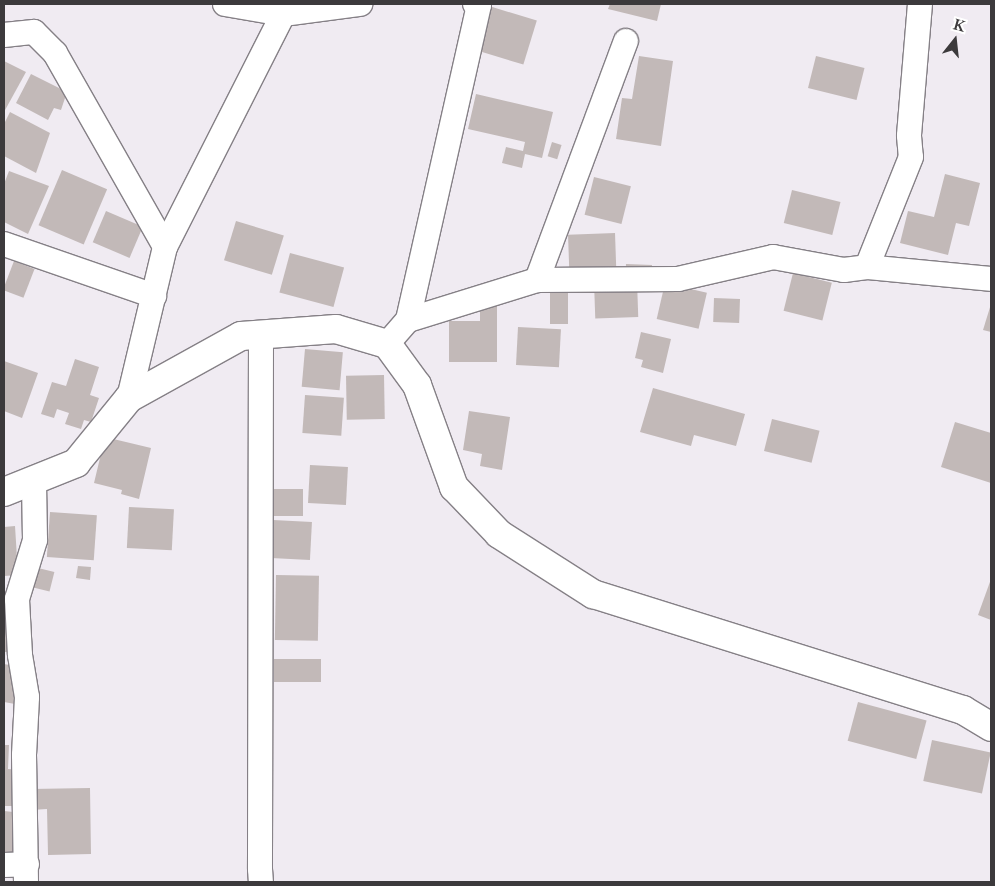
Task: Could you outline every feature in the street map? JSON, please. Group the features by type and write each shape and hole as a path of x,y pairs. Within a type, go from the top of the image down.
{"street":[{"path":"225,4 287,9 360,4"},
{"path":"388,344 408,320 479,6 475,4"},
{"path":"867,266 911,157 909,136 920,4"},
{"path":"129,398 165,247 287,9"},
{"path":"4,35 34,32 55,53 165,247"},
{"path":"537,280 626,41"},
{"path":"4,244 154,296"},
{"path":"408,320 537,280 678,279 774,258 844,270 867,266 991,279"},
{"path":"4,492 76,463 129,398 242,336 336,330 388,344 417,384 454,487 499,534 593,594 963,710 991,727"},
{"path":"261,336 261,882"},
{"path":"19,870 27,697 20,655 17,600 35,540 34,480"}],"building":[{"path":"610,4 661,4 657,21 608,9"},
{"path":"489,6 537,21 523,65 476,50"},
{"path":"639,56 673,61 661,146 616,139 622,98 632,99"},
{"path":"816,56 865,68 857,100 808,88"},
{"path":"4,61 26,72 4,112"},
{"path":"31,74 67,92 61,110 54,108 48,120 16,103"},
{"path":"476,94 553,112 542,158 525,154 522,168 502,163 506,147 523,151 525,142 468,129"},
{"path":"10,112 50,133 36,173 4,156 4,124"},
{"path":"552,142 562,145 557,159 548,156"},
{"path":"62,170 107,189 84,244 39,225"},
{"path":"9,171 49,186 28,234 4,222 4,184"},
{"path":"945,174 980,183 969,226 956,223 948,255 900,243 908,211 934,217"},
{"path":"594,177 631,186 621,224 585,215"},
{"path":"792,190 841,202 832,235 784,223"},
{"path":"106,211 143,227 130,258 93,242"},
{"path":"236,221 284,236 272,275 224,260"},
{"path":"615,233 616,267 569,269 568,235"},
{"path":"290,253 344,267 333,307 279,293"},
{"path":"14,261 35,269 23,298 4,290"},
{"path":"626,264 652,265 652,277 626,276"},
{"path":"793,273 832,283 822,321 784,311"},
{"path":"637,281 638,317 595,318 594,283"},
{"path":"665,283 707,293 699,329 657,319"},
{"path":"550,293 568,293 568,324 550,324"},
{"path":"714,298 740,299 739,323 713,322"},
{"path":"991,304 991,332 983,330"},
{"path":"480,305 497,305 497,362 449,362 449,321 480,321"},
{"path":"518,327 561,329 559,367 516,365"},
{"path":"641,332 671,339 663,373 641,367 643,360 635,358"},
{"path":"305,349 343,352 340,390 302,387"},
{"path":"75,359 99,367 90,395 99,398 91,422 84,420 81,429 65,424 69,413 57,409 54,418 41,414 52,382 66,386"},
{"path":"4,361 38,373 22,418 4,411"},
{"path":"384,375 385,419 347,420 346,376"},
{"path":"653,388 745,414 736,446 694,435 691,446 640,432"},
{"path":"305,395 344,398 341,436 302,433"},
{"path":"469,411 510,417 502,470 480,466 482,454 463,450"},
{"path":"772,419 820,431 812,463 764,451"},
{"path":"955,422 991,433 991,483 941,467"},
{"path":"105,437 151,448 139,499 121,494 122,490 94,483"},
{"path":"310,465 348,467 346,505 308,503"},
{"path":"266,489 303,489 303,516 266,516"},
{"path":"129,507 174,509 172,550 127,548"},
{"path":"50,512 97,515 94,560 47,557"},
{"path":"273,520 312,522 310,560 271,558"},
{"path":"15,526 18,575 4,576 4,527"},
{"path":"78,566 91,567 90,580 76,578"},
{"path":"34,567 54,572 50,591 29,586"},
{"path":"276,575 319,576 318,641 275,640"},
{"path":"991,579 991,620 978,615"},
{"path":"4,612 12,612 12,652 4,652"},
{"path":"274,659 321,659 321,682 274,682"},
{"path":"4,664 20,667 15,704 4,702"},
{"path":"858,702 927,720 916,759 848,741"},
{"path":"932,740 991,752 982,794 923,781"},
{"path":"4,745 9,745 8,769 20,770 18,806 4,806"},
{"path":"90,788 91,854 48,855 47,809 31,810 31,789"},
{"path":"4,811 23,813 18,859 4,857"}]}
